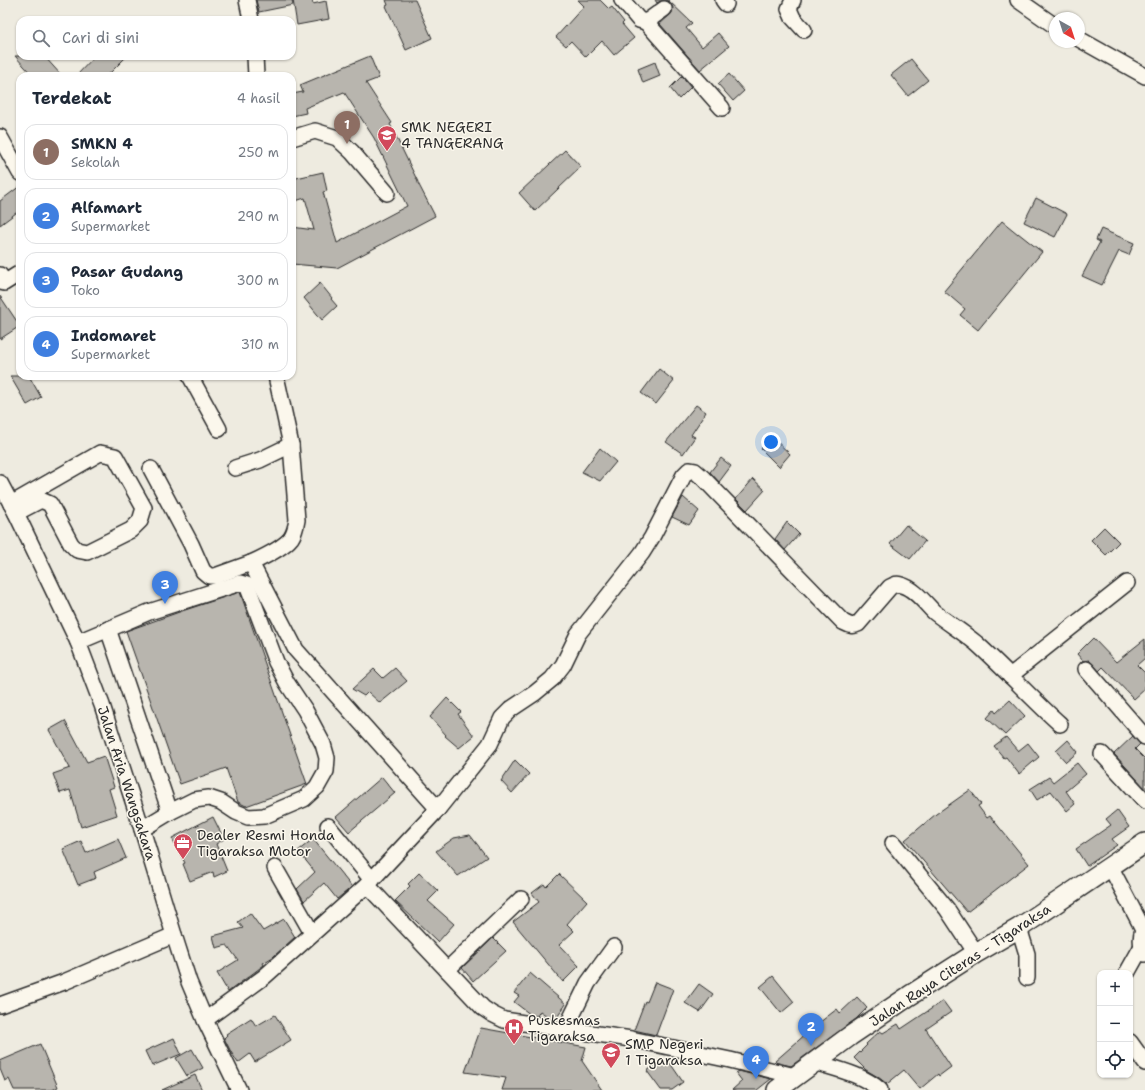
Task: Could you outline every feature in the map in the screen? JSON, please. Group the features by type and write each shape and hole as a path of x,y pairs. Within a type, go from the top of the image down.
{"main road":[{"name":"Jalan Raya Citeras - Tigaraksa","path":"777,1090 814,1062 909,996 976,953 1019,928 1145,843"}],"street":[{"path":"247,0 250,16"},
{"path":"622,0 639,20 646,22 722,108"},
{"path":"793,0 789,9 793,18 804,30"},
{"path":"1018,0 1049,22"},
{"path":"646,22 664,9"},
{"path":"1085,42 1145,75"},
{"path":"255,60 256,72"},
{"path":"296,137 315,131 337,138 352,152 387,193"},
{"path":"0,137 5,161 16,170"},
{"path":"0,275 4,282 16,275"},
{"path":"192,380 219,429"},
{"path":"151,469 203,571 209,576 215,576 251,563 268,555 291,539 296,530 297,520 291,445 277,380"},
{"path":"235,468 260,460 291,445"},
{"path":"100,453 115,456 144,508 140,520 131,530 87,552 77,550 70,544 50,504 41,500 14,508 100,453"},
{"path":"205,1020 264,977 370,882 438,809 490,744 502,718 511,709 535,693 552,679 563,665 578,634 642,553 652,538 684,475 689,470 695,471 703,478 843,622 849,626 858,624 890,587 897,584 903,585 919,596 930,608 948,623 975,642 1060,724"},
{"name":"Jalan Aria Wangsakara","path":"0,483 14,508 78,642 102,705 189,982 205,1020 239,1090"},
{"path":"251,563 296,650 438,809"},
{"path":"78,642 149,612 240,583 247,585 276,662 305,710 323,744 327,758 326,771 317,787 304,799 264,816 248,817 236,812 221,802 209,798 194,800 170,812 142,829"},
{"path":"1010,676 1127,583"},
{"path":"108,629 170,812"},
{"path":"1086,669 1145,737"},
{"path":"1102,754 1145,801"},
{"path":"328,826 370,882 446,970 483,1008 492,1014 504,1020 566,1028 646,1042 795,1076"},
{"path":"893,844 947,909 976,953"},
{"path":"1110,866 1144,929 1140,937 1144,949 1129,970"},
{"path":"275,868 312,933"},
{"path":"446,970 521,899"},
{"path":"1019,928 1027,954 1027,978"},
{"path":"0,1005 64,982 174,935"},
{"path":"566,1028 588,983 614,947"},
{"path":"1133,1046 1145,1063"},
{"path":"814,1062 856,1075 880,1090"}],"building":[{"path":"256,0 292,0 293,5 259,12"},
{"path":"293,0 312,0 313,4 326,1 329,19 297,25"},
{"path":"386,0 415,0 432,38 406,50 386,6 388,5"},
{"path":"578,0 600,0 609,9 612,7 624,22 622,24 634,38 614,55 602,41 586,57 571,41 566,46 556,37 584,6"},
{"path":"655,0 663,0 657,3"},
{"path":"663,0 668,0 692,23 686,28 702,47 718,33 729,46 700,70 660,24 672,13 673,8 671,4"},
{"path":"370,56 379,78 366,83 392,123 390,124 435,216 337,268 296,264 296,228 314,230 305,198 296,201 296,178 323,172 327,191 323,192 337,243 407,206 374,138 344,92 305,108 306,113 296,115 296,93 303,92 300,85"},
{"path":"911,59 928,80 908,96 891,75"},
{"path":"19,60 48,60 58,72 29,72"},
{"path":"91,60 123,60 111,72 80,72"},
{"path":"655,62 660,76 643,83 638,69"},
{"path":"729,74 744,91 733,101 718,84"},
{"path":"682,76 691,87 679,99 670,88"},
{"path":"565,150 581,167 535,211 519,193"},
{"path":"16,189 16,213 0,225 0,201"},
{"path":"1036,198 1067,214 1055,237 1024,222"},
{"path":"1002,221 1042,252 978,330 960,315 965,309 944,291"},
{"path":"1101,229 1134,243 1129,255 1119,251 1102,285 1082,276 1100,242 1096,240"},
{"path":"320,283 337,306 322,320 304,298"},
{"path":"0,296 16,320 16,329 0,339"},
{"path":"659,369 674,381 656,404 641,393"},
{"path":"10,376 16,376 16,380 31,380 41,397 27,405"},
{"path":"696,405 706,412 691,435 695,437 683,454 666,442"},
{"path":"771,436 790,454 779,467 761,449"},
{"path":"600,448 616,462 600,481 582,472"},
{"path":"721,458 731,466 719,482 710,472"},
{"path":"753,479 765,490 747,510 736,499"},
{"path":"683,497 699,511 689,525 672,517"},
{"path":"787,522 799,534 785,550 775,539"},
{"path":"906,525 925,541 910,559 890,544"},
{"path":"1104,527 1119,542 1106,555 1091,540"},
{"path":"240,592 307,784 246,806 238,802 226,768 180,784 126,631"},
{"path":"1093,638 1116,662 1145,639 1145,658 1137,665 1145,673 1145,689 1134,699 1103,667 1099,671 1089,660 1083,661 1077,654"},
{"path":"395,668 407,681 380,703 368,692 364,696 352,689 374,669 383,678"},
{"path":"447,698 461,712 458,714 474,736 459,748 445,736 446,735 430,717"},
{"path":"1010,700 1025,716 1005,735 987,718 994,710 996,713"},
{"path":"65,721 87,762 104,756 114,787 109,789 117,815 81,827 70,790 60,793 53,774 70,768 49,730"},
{"path":"1133,736 1140,744 1135,749 1145,759 1145,788 1114,754"},
{"path":"1006,737 1018,751 1028,743 1039,757 1019,774 1006,757 1004,758 994,746"},
{"path":"1068,740 1078,752 1066,762 1056,751"},
{"path":"515,760 529,774 512,793 501,781"},
{"path":"1077,763 1086,774 1066,791 1075,804 1067,811 1051,791 1037,800 1030,789 1049,777 1053,782"},
{"path":"382,777 395,793 349,832 336,817"},
{"path":"970,790 981,804 978,806 987,818 990,816 1029,864 967,912 905,840 936,814"},
{"path":"1117,810 1129,827 1112,839 1117,845 1087,866 1076,849 1111,825 1106,819"},
{"path":"213,817 224,839 216,844 227,871 214,877 213,872 190,881 183,864 185,863 172,838"},
{"path":"470,835 487,857 458,876 436,851 454,838"},
{"path":"118,839 126,858 94,872 96,878 78,885 63,849 81,841 86,853"},
{"path":"313,839 352,887 337,899 324,883 304,901 297,889 315,872 298,851"},
{"path":"419,873 438,891 428,901 454,924 438,942 395,901 410,886 408,884"},
{"path":"559,874 587,901 567,924 574,931 559,945 579,966 563,982 513,922 539,902 532,893 544,884 546,887"},
{"path":"250,913 263,931 284,919 295,937 273,957 263,963 264,965 228,992 217,973 238,960 227,945 216,948 213,936 243,928 238,922"},
{"path":"493,938 506,951 473,981 462,968"},
{"path":"530,973 566,1004 556,1019 550,1018 540,1011 537,1016 531,1015 514,1002 519,996 514,993"},
{"path":"773,976 794,1002 781,1013 760,987"},
{"path":"655,982 673,989 656,1035 634,1030 645,1001 647,1002"},
{"path":"699,984 713,994 700,1012 685,1003"},
{"path":"857,997 867,1008 856,1019 791,1066 774,1062 815,1026 837,1009 840,1013"},
{"path":"943,1001 951,1012 926,1029 951,1067 939,1076 938,1074 920,1089 904,1070 887,1084 866,1070 854,1058 880,1031 883,1033 898,1024 901,1029"},
{"path":"275,1015 291,1040 255,1062 250,1054 238,1063 224,1038 227,1035 226,1034 251,1018 256,1026"},
{"name":"Puskesmas Tigaraksa","path":"481,1028 586,1047 582,1061 602,1090 502,1090 506,1078 465,1072"},
{"path":"174,1038 181,1054 152,1066 145,1051"},
{"path":"40,1044 58,1087 52,1090 14,1090 9,1079 5,1081 0,1069 0,1061"},
{"path":"192,1049 203,1068 187,1076 176,1058"},
{"path":"662,1060 666,1066 670,1063 683,1082 672,1090 661,1090 647,1071"},
{"path":"739,1071 771,1079 757,1090 732,1090 742,1081 736,1073"},
{"path":"195,1075 202,1090 162,1090"}],"place":[{"name":"SMKN 4","path":"347,144"},
{"name":"SMK NEGERI 4 TANGERANG","path":"387,152"},
{"name":"Pasar Gudang","path":"165,604"},
{"name":"Dealer Resmi Honda Tigaraksa Motor","path":"183,860"},
{"name":"Puskesmas Tigaraksa","path":"514,1045"},
{"name":"Alfamart","path":"811,1046"},
{"name":"SMP Negeri 1 Tigaraksa","path":"611,1069"},
{"name":"Indomaret","path":"756,1079"}]}
